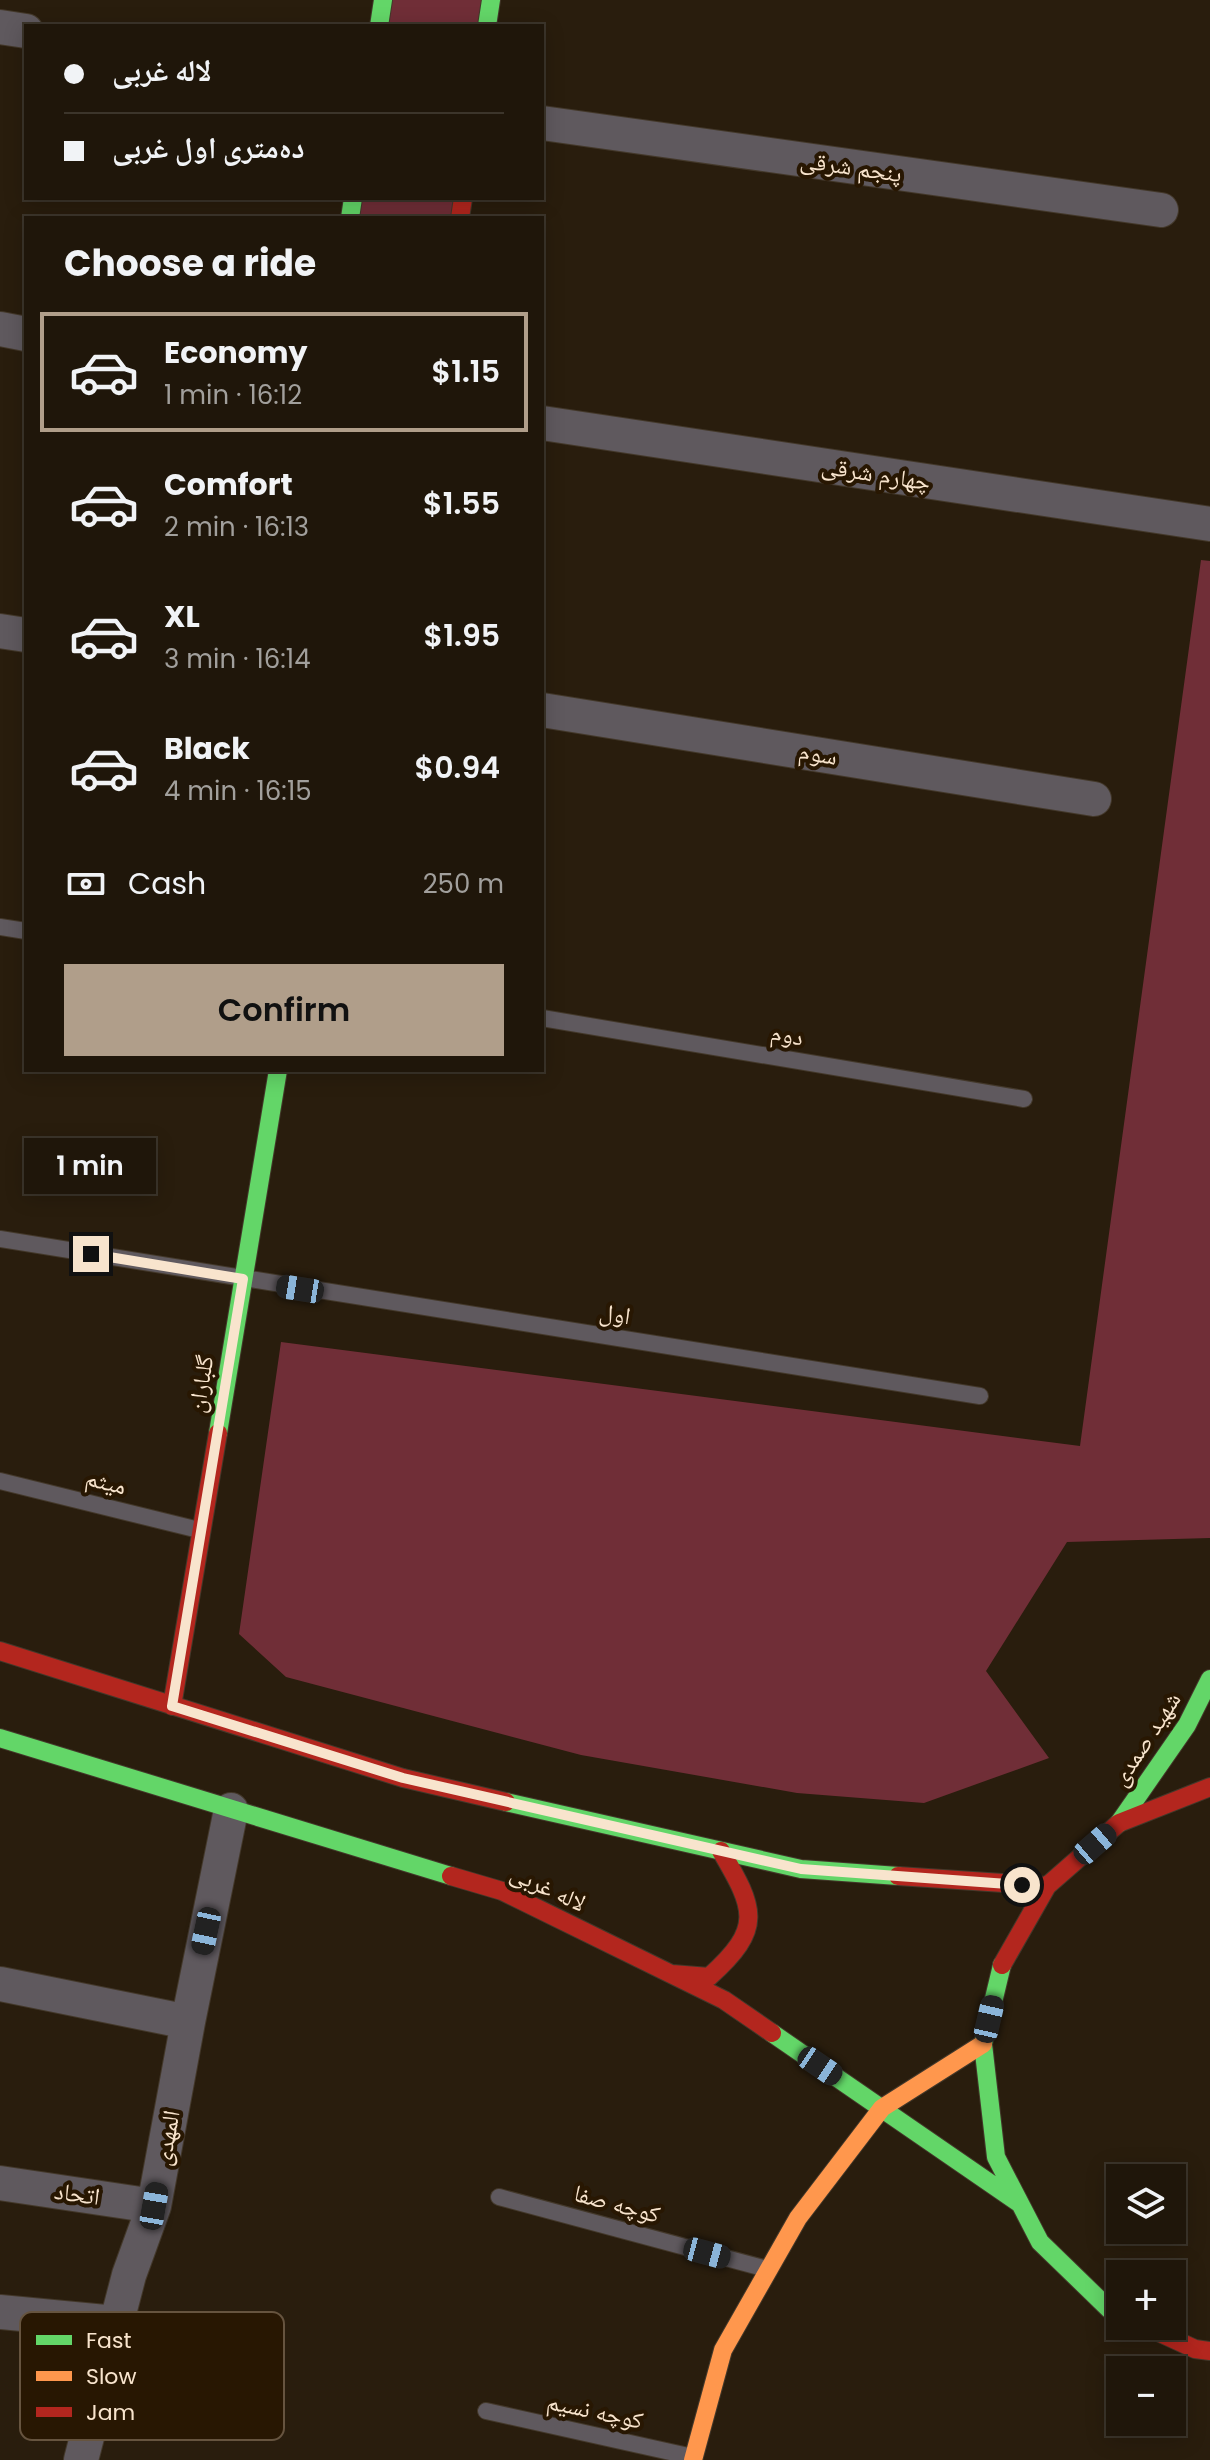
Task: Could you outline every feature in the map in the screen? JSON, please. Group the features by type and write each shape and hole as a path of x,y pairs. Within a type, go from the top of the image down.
{"main road":[{"path":"379,24 383,0"},
{"path":"487,24 491,0"},
{"name":"گلباران","path":"172,1706 278,1072"},
{"path":"0,1651 403,1778 801,1869 1047,1886"},
{"name":"شهید صمدی","path":"1119,1823 1187,1725 1210,1679"},
{"name":"لاله غربی","path":"0,1738 502,1891 724,2000 1019,2203"},
{"path":"1106,2306 1040,2242 996,2157 983,2044 1000,1969 1047,1886 1119,1823 1210,1787"},
{"path":"672,1974 709,1977 728,1961 739,1943 747,1921 748,1903 721,1851"},
{"path":"694,2459 723,2350 798,2218 882,2108 983,2044"},
{"path":"1175,2340 1195,2349 1210,2351"}],"street":[{"path":"0,27 24,31"},
{"name":"پنجم شرقی","path":"544,123 1161,210"},
{"path":"0,329 24,334"},
{"name":"چهارم شرقی","path":"544,423 1210,524"},
{"path":"0,631 24,635"},
{"name":"سوم","path":"544,710 1094,799"},
{"name":"المهدی","path":"119,2312 154,2206 231,1810"},
{"path":"0,1984 188,2022"},
{"name":"اتحاد","path":"0,2183 154,2206"},
{"path":"0,2312 20,2314"},
{"name":"المهدی","path":"81,2460 86,2440"}],"lane":[{"path":"0,927 24,931"},
{"name":"دوم","path":"544,1018 1024,1099"},
{"name":"اول","path":"0,1239 980,1396"},
{"name":"میثم","path":"0,1481 201,1530"},
{"name":"کوچه صفا","path":"499,2197 769,2269"},
{"name":"کوچه نسیم","path":"486,2411 694,2459"}],"shaded area":[{"path":"385,0 490,0 486,24 381,24"},
{"path":"355,200 461,200 459,216 352,216"},
{"path":"1201,560 1210,561 1210,1538 1067,1542 986,1671 1049,1758 924,1803 797,1793 581,1755 286,1677 239,1634 281,1342 1080,1446"}],"traffic: fast":[{"path":"379,24 383,0"},
{"path":"487,24 491,0"},
{"path":"350,216 353,200"},
{"path":"218,1433 278,1072"},
{"path":"1119,1823 1187,1725 1210,1679"},
{"path":"0,1738 451,1876"},
{"path":"506,1802 801,1869 898,1876"},
{"path":"1002,1965 983,2044 996,2157 1040,2242 1106,2306"},
{"path":"772,2033 1019,2203"}],"traffic: slow":[{"path":"693,2460 723,2350 798,2218 882,2108 983,2044"}],"traffic: jam":[{"path":"460,216 463,200"},
{"path":"172,1706 218,1433"},
{"path":"0,1651 403,1778 506,1802"},
{"path":"1002,1965 1047,1886 1119,1823 1210,1787"},
{"path":"672,1974 709,1977 727,1960 746,1931 747,1903 721,1851"},
{"path":"451,1876 502,1891 724,2000 772,2033"},
{"path":"898,1876 1047,1886"},
{"path":"1175,2340 1195,2349 1210,2351"}],"route":[{"path":"91,1254 243,1279 172,1706 403,1778 801,1869 1022,1885"}]}
